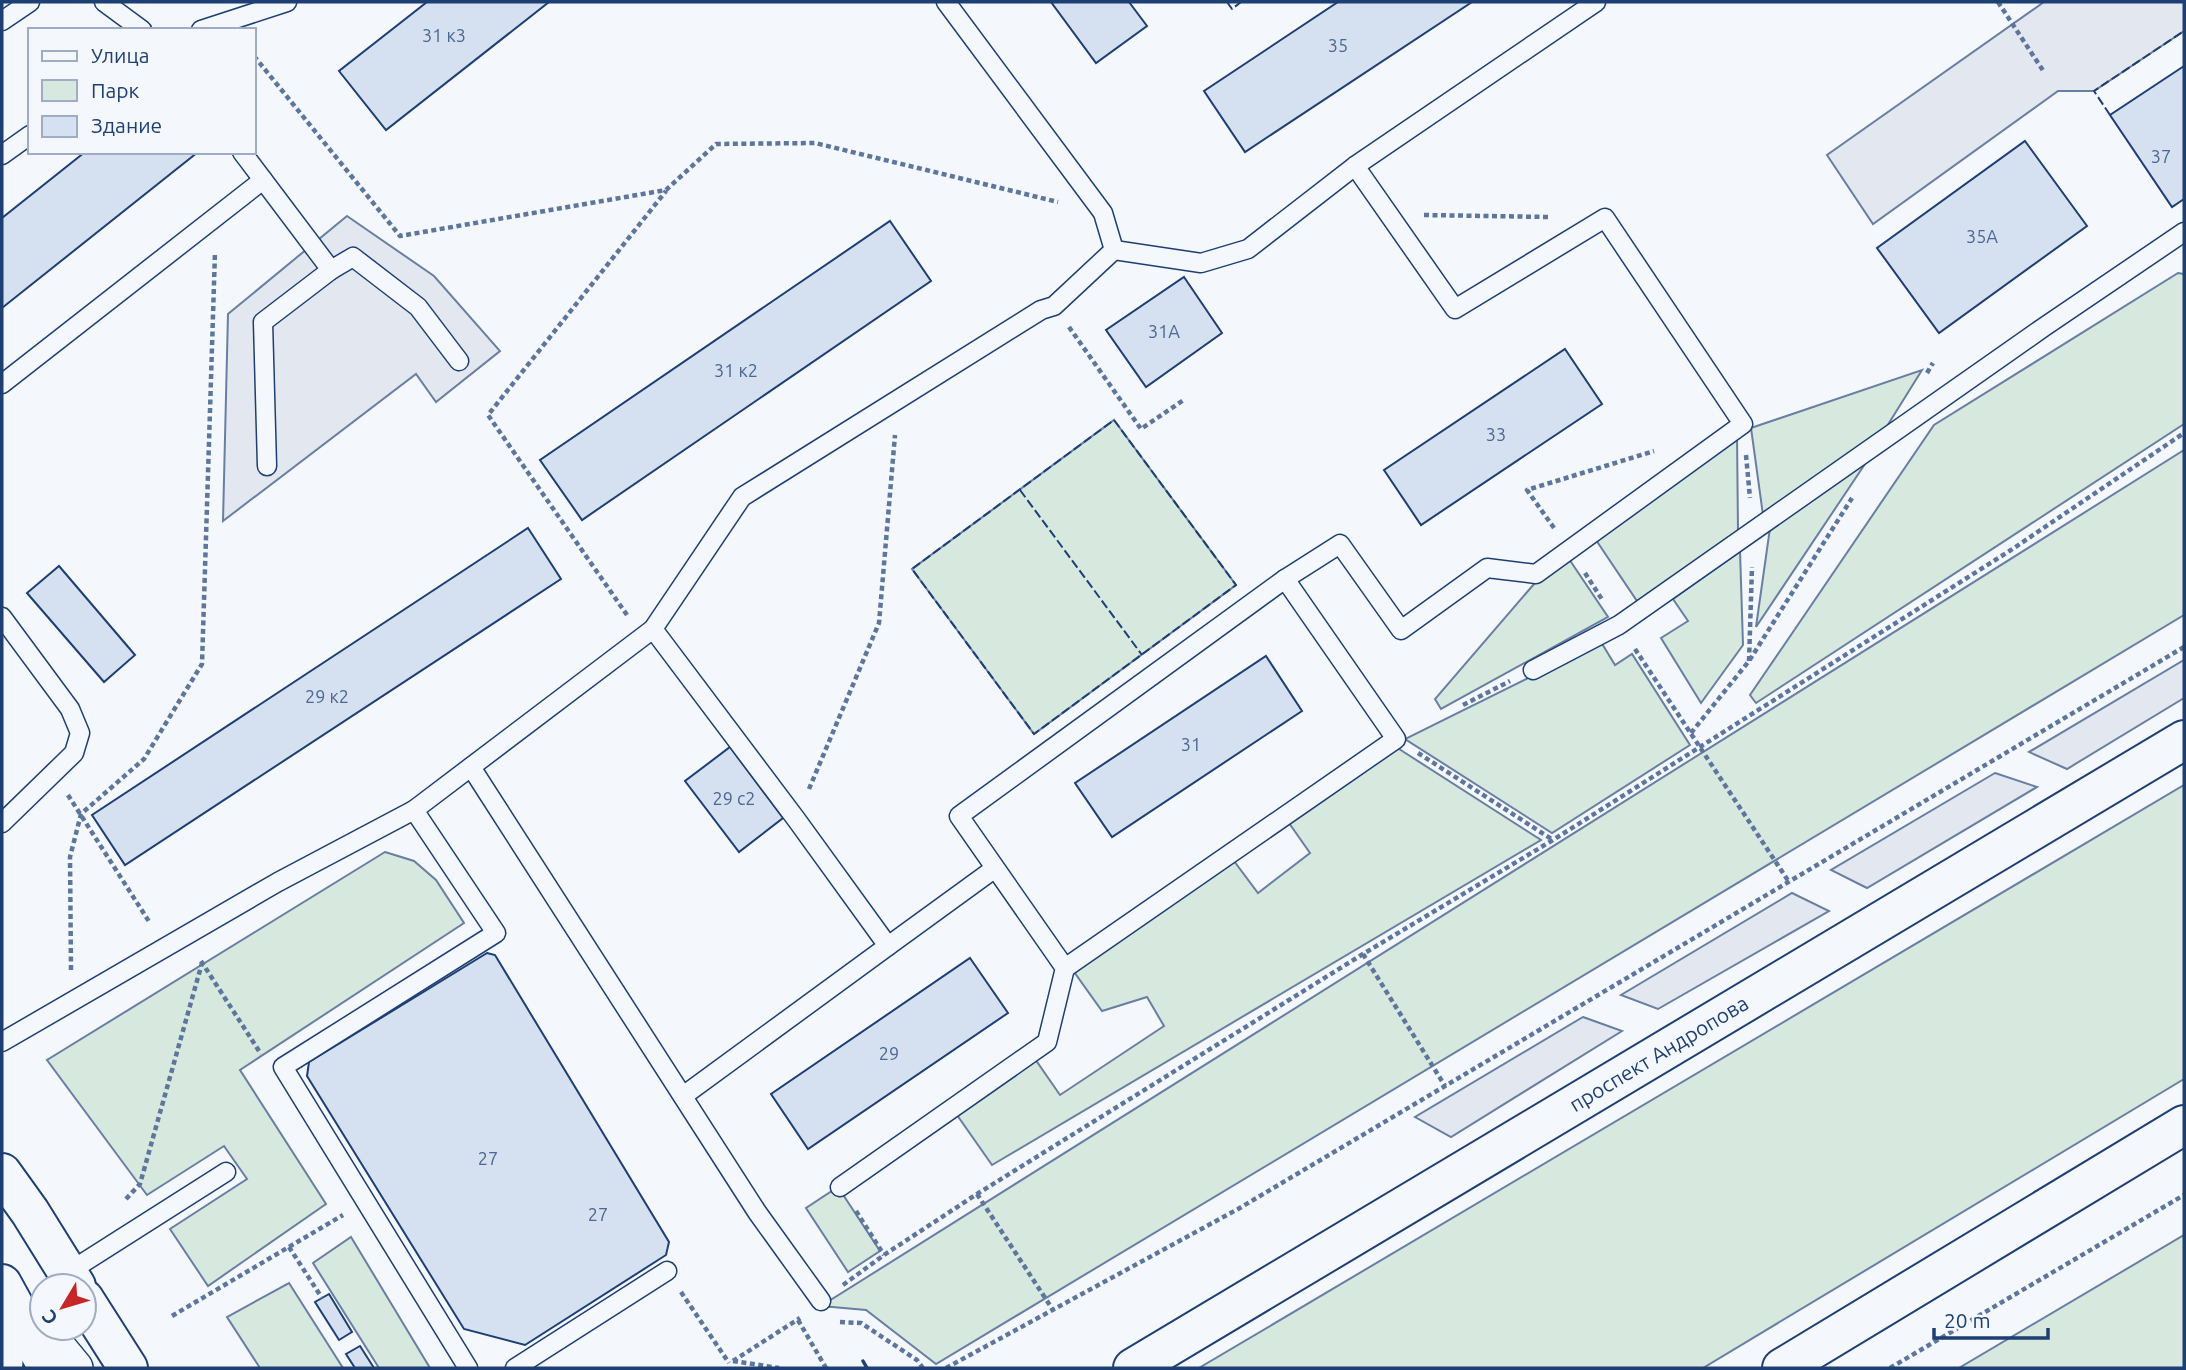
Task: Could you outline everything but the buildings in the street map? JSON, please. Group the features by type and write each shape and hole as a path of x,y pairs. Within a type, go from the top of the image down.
{"main road":[{"name":"проспект Андропова","path":"1133,1368 2184,740"},
{"path":"1782,1368 2184,1125"},
{"path":"2,1173 67,1272"},
{"path":"2,1284 48,1368"},
{"path":"98,1321 128,1368"},
{"path":"2,1322 5,1339 3,1368"}],"street":[{"path":"2,1278 28,1310"},
{"path":"54,1342 75,1368"}],"lane":[{"path":"2,21 30,2"},
{"path":"104,2 139,28"},
{"path":"207,28 287,2"},
{"path":"946,2 1103,213 1114,250"},
{"path":"1114,250 1201,262 1248,249 1356,166 1596,2"},
{"path":"2,155 28,136"},
{"path":"244,154 331,270"},
{"path":"1065,968 959,816 1285,579 1340,544 1401,630 1487,568 1535,574 1743,424 1605,218 1455,309 1356,166"},
{"path":"2,384 263,180"},
{"path":"1533,670 1619,625 2184,232"},
{"path":"2,1042 278,882 414,810 647,633 742,497 1041,310 1054,306 1114,250"},
{"path":"267,466 263,322 331,270 353,257 418,307 459,360"},
{"path":"840,1187 1047,1042 1065,968 1396,739 1285,579"},
{"path":"2,617 70,709 80,733 74,753 2,823"},
{"path":"647,633 796,819 888,946"},
{"path":"471,767 757,1212 821,1301"},
{"path":"414,810 496,933 283,1068 468,1368"},
{"path":"683,1096 994,869"},
{"path":"94,1272 226,1172"},
{"path":"515,1368 667,1271"}],"path":[{"path":"1998,2 2043,72"},
{"path":"256,58 400,236 666,190"},
{"path":"647,633 488,415 666,190 716,144 815,143 1103,213"},
{"path":"1389,215 1605,218"},
{"path":"71,1003 70,857 81,814 144,759 202,664 215,246 209,222"},
{"path":"1054,306 1141,429 1185,399"},
{"path":"1927,374 1933,363"},
{"path":"796,819 879,623 898,399"},
{"path":"779,1368 733,1361 797,1320 884,1255 977,1194 1363,954 1553,841 2011,551 2184,433"},
{"path":"1667,447 1527,490 1789,882"},
{"path":"1690,733 1749,660 1857,490"},
{"path":"947,1368 1238,1209 2184,647"},
{"path":"1463,705 1533,670"},
{"path":"1396,739 1553,841"},
{"path":"81,814 166,948"},
{"path":"186,937 268,1065 283,1068"},
{"path":"1363,954 1445,1086"},
{"path":"124,1201 140,1184 202,963"},
{"path":"840,1187 884,1255"},
{"path":"977,1194 1053,1310"},
{"path":"1890,1368 2184,1195"},
{"path":"172,1315 366,1201"},
{"path":"289,1247 322,1298"},
{"path":"667,1271 729,1363"},
{"path":"797,1320 826,1368"},
{"path":"861,1323 917,1360 923,1368"}],"green space":[{"path":"2178,273 2184,274 2184,424 1756,703 1750,695 1934,425"},
{"path":"1922,370 1884,431 1763,515 1751,428"},
{"path":"1114,420 1236,585 1034,734 912,569"},
{"path":"1737,434 1738,532 1637,601 1596,540"},
{"path":"2184,450 2184,615 936,1364 866,1310 821,1306"},
{"path":"1867,461 1756,627 1770,528"},
{"path":"1740,551 1743,645 1701,703 1661,638 1688,621 1673,599"},
{"path":"1569,559 1608,617 1441,709 1435,699 1534,584"},
{"path":"1601,642 1615,665 1632,654 1690,745 1552,833 1405,739"},
{"path":"1396,747 1541,840 992,1165 957,1115 1035,1059 1060,1095 1164,1026 1147,997 1102,1011 1072,969 1234,861 1258,893 1310,853 1289,823"},
{"path":"2184,785 2184,1079 1703,1368 1199,1368"},
{"path":"385,852 414,861 436,880 464,923 240,1070 326,1204 208,1286 170,1229 247,1179 224,1146 147,1195 47,1060"},
{"path":"838,1187 880,1251 848,1272 806,1208"},
{"path":"2184,1235 2184,1368 1959,1368"},
{"path":"351,1237 430,1368 379,1368 313,1263"},
{"path":"289,1283 343,1368 260,1368 227,1317"}],"shaded area":[{"path":"2044,2 2184,2 2184,31 2094,91 2058,91 1873,224 1827,155"},
{"path":"347,216 434,276 500,351 436,402 416,374 223,521 228,314"},
{"path":"2184,660 2184,698 2067,769 2029,752"},
{"path":"1995,773 2037,787 1867,888 1831,870"},
{"path":"1792,893 1829,911 1658,1009 1621,995"},
{"path":"1583,1017 1622,1031 1451,1137 1415,1117"}],"fence":[{"path":"1227,2 1232,9 1241,2"},
{"path":"2110,115 2094,91 2184,31"},
{"path":"1114,420 1236,585 1034,734 912,569 1114,420"},
{"path":"1020,490 1142,655"}],"wall":[{"path":"863,1361 867,1368"}]}
